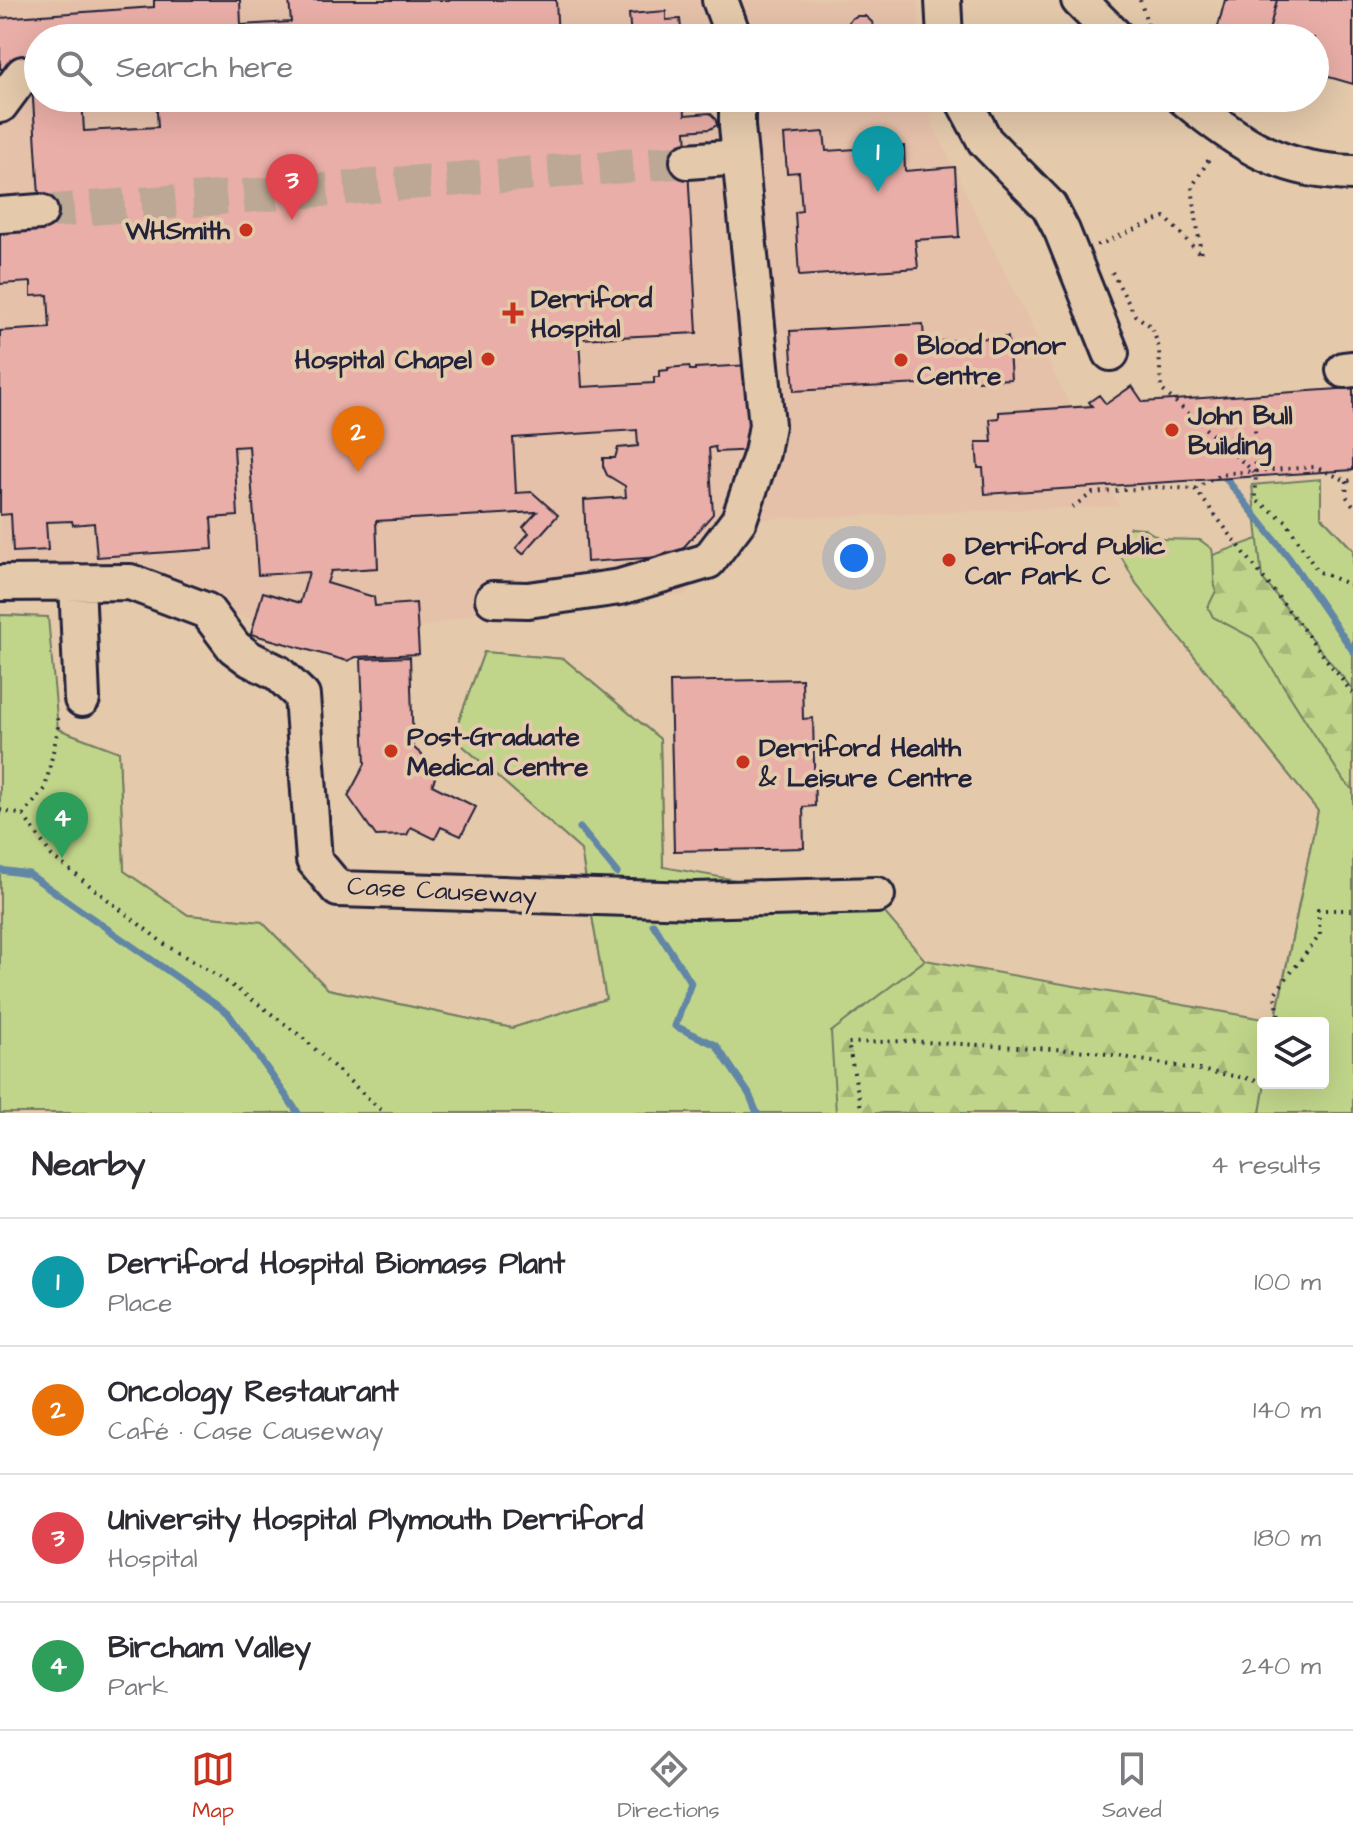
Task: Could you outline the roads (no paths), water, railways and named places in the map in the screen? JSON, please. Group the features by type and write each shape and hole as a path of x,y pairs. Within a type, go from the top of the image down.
{"street":[{"path":"720,0 729,24"},
{"path":"943,0 944,24"},
{"path":"1079,0 1103,24"},
{"path":"0,105 23,74"},
{"path":"493,599 528,600 620,587 708,561 739,520 762,453 767,425 737,112"},
{"path":"969,112 985,141 1049,206 1111,353"},
{"path":"1202,112 1246,145 1274,158 1326,172 1353,173"},
{"path":"688,161 740,157"},
{"path":"0,215 40,212"},
{"path":"0,583 77,582 69,707"},
{"name":"Case Causeway","path":"77,582 130,582 207,611 234,647 278,673 302,696 314,860 338,889 695,900 877,895"}],"waterway":[{"path":"1220,471 1289,558 1353,651"},
{"path":"580,828 617,873"},
{"path":"0,870 29,874 228,1013 298,1113"},
{"path":"653,924 691,983 675,1026 716,1045 749,1094 757,1113"}],"tunnel":[{"path":"40,212 688,161"}],"place":[{"name":"Derriford Hospital Biomass Plant","path":"878,192"},
{"name":"University Hospital Plymouth Derriford","path":"292,220"},
{"name":"WHSmith","path":"246,230"},
{"name":"Derriford Hospital","path":"513,313"},
{"name":"Hospital Chapel","path":"488,359"},
{"name":"Blood Donor Centre","path":"901,360"},
{"name":"John Bull Building","path":"1172,430"},
{"name":"Oncology Restaurant","path":"358,472"},
{"name":"Derriford Public Car Park C","path":"949,560"},
{"name":"Post-Graduate Medical Centre","path":"391,751"},
{"name":"Derriford Health & Leisure Centre","path":"743,762"},
{"name":"Bircham Valley","path":"62,858"}]}
